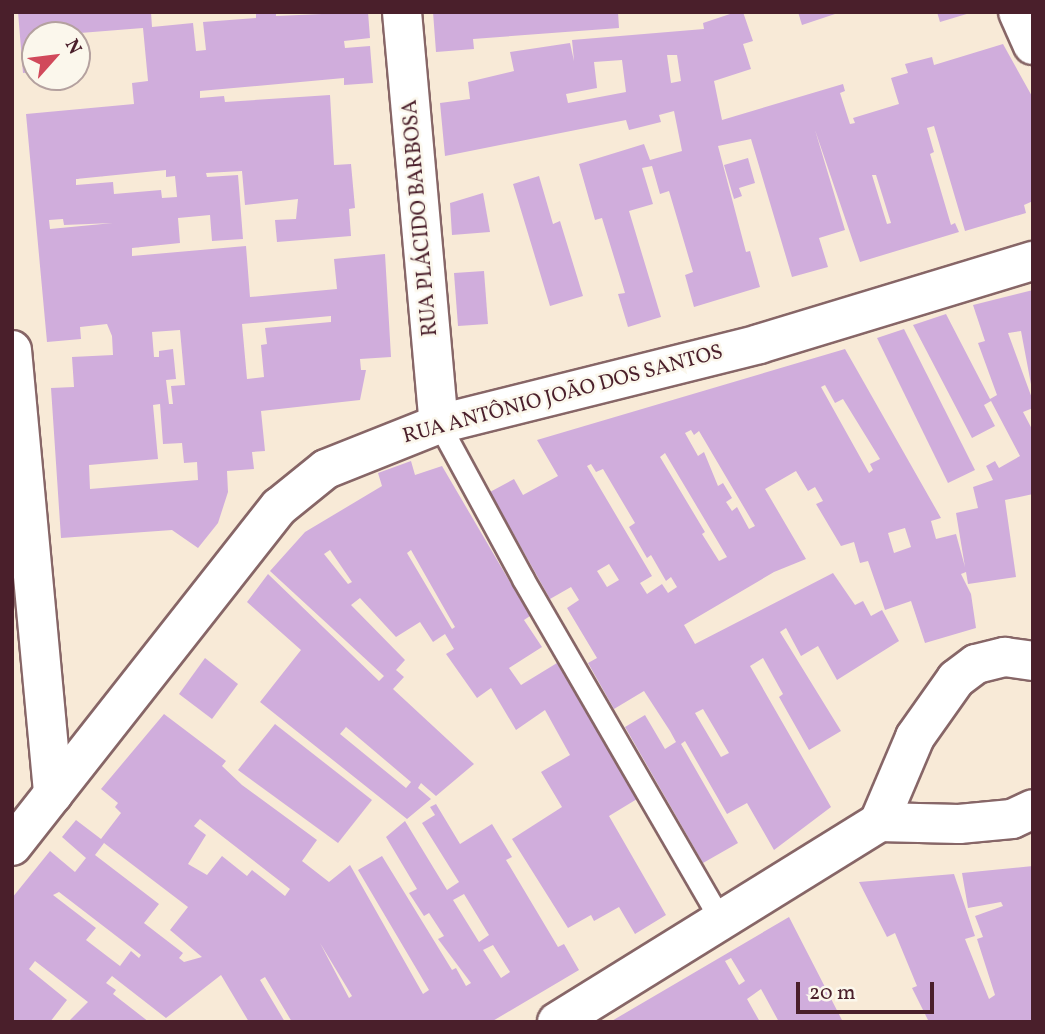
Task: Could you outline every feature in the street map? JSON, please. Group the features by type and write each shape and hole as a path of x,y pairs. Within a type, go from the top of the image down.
{"street":[{"name":"RUA PLÁCIDO BARBOSA","path":"402,12 439,424"},
{"path":"1018,12 1033,45"},
{"name":"RUA ANTÔNIO JOÃO DOS SANTOS","path":"12,846 286,500 326,469 439,424 759,344 1033,261"},
{"path":"12,350 53,794"},
{"path":"879,822 915,737 956,679 976,664 1005,657 1033,661"},
{"path":"557,1022 723,922 879,822 959,824 1012,819 1033,809"}],"lane":[{"path":"439,424 523,579 723,922"}],"building":[{"path":"18,12 151,12 152,27 193,23 196,51 206,50 203,22 256,18 256,12 276,12 276,16 368,12 370,38 344,41 345,48 370,46 373,83 344,85 344,78 200,91 200,98 224,96 225,102 330,95 334,165 351,164 355,208 349,209 351,236 277,242 275,220 296,219 298,199 245,205 242,171 206,173 207,177 238,175 243,239 212,241 210,215 178,218 180,243 132,248 132,256 246,246 250,297 337,289 334,259 385,254 391,357 360,359 361,370 366,370 360,400 261,411 265,451 252,452 254,469 227,471 228,492 218,523 198,548 172,530 61,538 51,388 74,387 72,357 113,355 112,336 107,324 80,327 81,339 47,342 26,114 134,104 132,83 148,81 143,28 91,32 91,21 21,21 21,49","holes":["166,170 166,177 175,176 177,197 162,198 161,190 114,194 113,182 76,185 76,179","63,219 64,225 113,223 50,229 49,220","331,316 331,322 265,328 267,344 261,345 264,377 247,379 242,324","180,330 185,385 171,386 173,404 169,404 166,380 176,379 173,349 159,351 159,357 154,357 152,332","160,404 163,444 182,443 184,463 197,462 198,480 90,489 89,465 158,459 153,405"]},
{"path":"433,12 618,12 619,28 473,39 474,49 436,52"},
{"path":"743,12 753,41 743,44 751,69 714,81 722,120 843,84 845,91 840,93 850,124 855,123 853,118 899,104 891,78 908,73 905,64 932,57 934,65 1003,44 1033,98 1033,201 1024,205 1026,213 965,231 934,126 927,128 934,152 930,154 951,225 955,223 959,232 860,262 815,130 845,230 819,238 828,267 792,277 751,139 718,146 746,252 750,251 760,287 694,307 685,275 693,272 669,191 660,194 652,166 642,168 653,204 629,211 661,317 628,327 618,294 625,293 602,218 595,220 579,164 644,144 650,160 682,151 674,111 659,115 661,122 629,130 626,120 445,156 440,103 470,99 468,82 514,71 510,52 570,43 574,61 572,40 704,29 703,23","holes":["667,55 677,55 681,81 671,83","622,60 626,92 568,103 566,94 597,88 594,62","872,175 876,175 891,223 887,224"]},
{"path":"798,12 838,12 838,13 802,25"},
{"path":"937,12 970,12 970,13 940,22"},
{"path":"748,158 755,183 739,188 742,196 734,199 724,165"},
{"path":"539,176 553,224 560,221 583,296 550,306 513,184"},
{"path":"483,193 490,232 452,235 450,203"},
{"path":"484,271 488,324 458,326 454,273"},
{"path":"1033,290 1033,395 1021,331 1008,333 1033,401 1033,408 1023,412 1033,431 1033,494 1005,500 1016,577 968,584 966,572 961,574 971,594 976,628 925,643 911,601 885,610 868,561 860,563 854,542 841,546 816,504 823,501 815,487 808,491 796,471 765,489 806,559 774,572 684,625 695,644 833,573 855,605 863,601 871,616 882,610 899,641 837,680 818,646 801,656 786,628 780,632 841,731 809,750 779,697 783,694 763,658 750,666 831,807 774,850 747,803 727,814 685,741 681,744 738,843 703,863 625,727 645,715 665,749 676,742 670,731 644,691 614,709 588,663 597,658 567,608 579,600 571,587 550,599 490,492 514,479 523,495 558,476 537,440 845,349 941,518 931,521 936,539 956,534 965,567 956,513 978,508 973,487 993,480 986,466 995,461 999,468 1020,456 991,401 984,405 995,426 972,438 913,325 946,314 990,399 997,395 978,343 985,341 973,305","holes":["825,385 835,403 843,399 880,459 870,464 873,470 869,473 821,387","691,430 694,435 699,431 755,526 749,529 737,507 732,511 726,502 732,498 723,483 718,486 704,452 698,456 685,433","665,453 727,557 719,561 702,534 705,532 660,457","591,464 596,472 603,469 635,523 629,527 647,558 651,555 666,581 671,577 677,587 668,593 662,584 647,594 640,583 652,576 587,466","905,528 911,547 894,553 888,533","609,564 619,580 607,587 597,571","703,709 729,753 721,757 695,713"]},
{"path":"904,329 975,470 948,483 877,338"},
{"path":"411,461 415,475 442,466 530,616 524,620 542,647 509,668 521,685 557,663 637,799 609,816 666,915 635,934 619,907 594,921 591,915 568,928 512,839 562,807 541,772 570,755 545,710 516,730 491,688 477,698 446,654 454,649 445,634 433,642 420,622 396,637 360,598 351,605 405,660 396,670 404,677 393,689 474,764 436,796 421,783 418,788 431,799 407,819 260,702 301,650 247,602 268,574 379,681 384,676 270,571 305,532 382,486 378,473","holes":["330,550 352,582 348,584 324,554","411,550 455,627 452,629 407,553","346,727 411,782 406,788 340,734"]},
{"path":"205,658 238,684 212,719 179,694"},
{"path":"164,714 226,761 222,766 242,785 317,840 302,861 329,882 350,865 423,994 429,990 358,870 382,856 452,970 456,968 466,986 471,983 438,939 444,936 429,913 424,916 409,893 417,889 386,837 405,821 447,890 459,882 422,823 435,815 430,807 436,804 460,844 492,824 512,857 506,860 558,947 564,944 579,970 491,1022 292,1022 265,977 260,980 285,1022 249,1022 221,975 166,1018 112,976 106,983 116,990 113,994 149,1022 68,1022 88,1002 35,961 29,969 67,1000 50,1022 12,1022 12,898 50,851 75,872 86,858 62,837 76,820 101,839 121,813 115,807 118,803 101,789","holes":["200,819 290,889 285,896 252,870 247,876 222,856 207,875 188,864 206,835 194,826","104,843 188,907 170,930 202,957 184,962 179,958 183,953 144,923 159,904 95,855","59,892 141,955 139,958 131,951 120,966 86,940 96,928 53,895","464,894 489,935 479,942 453,900","320,943 352,996 349,998","493,945 510,972 501,978 483,950"]},
{"path":"275,724 372,800 338,843 238,770"},
{"path":"1033,866 1033,1022 929,1022 912,988 917,986 895,933 887,937 859,882 954,874 975,936 965,939 989,999 995,995 977,939 983,937 975,916 1003,906 1001,902 968,908 962,873"},
{"path":"789,917 843,1022 779,1022 761,989 747,999 760,1022 610,1022","holes":["731,958 745,981 739,985 725,961"]}]}
